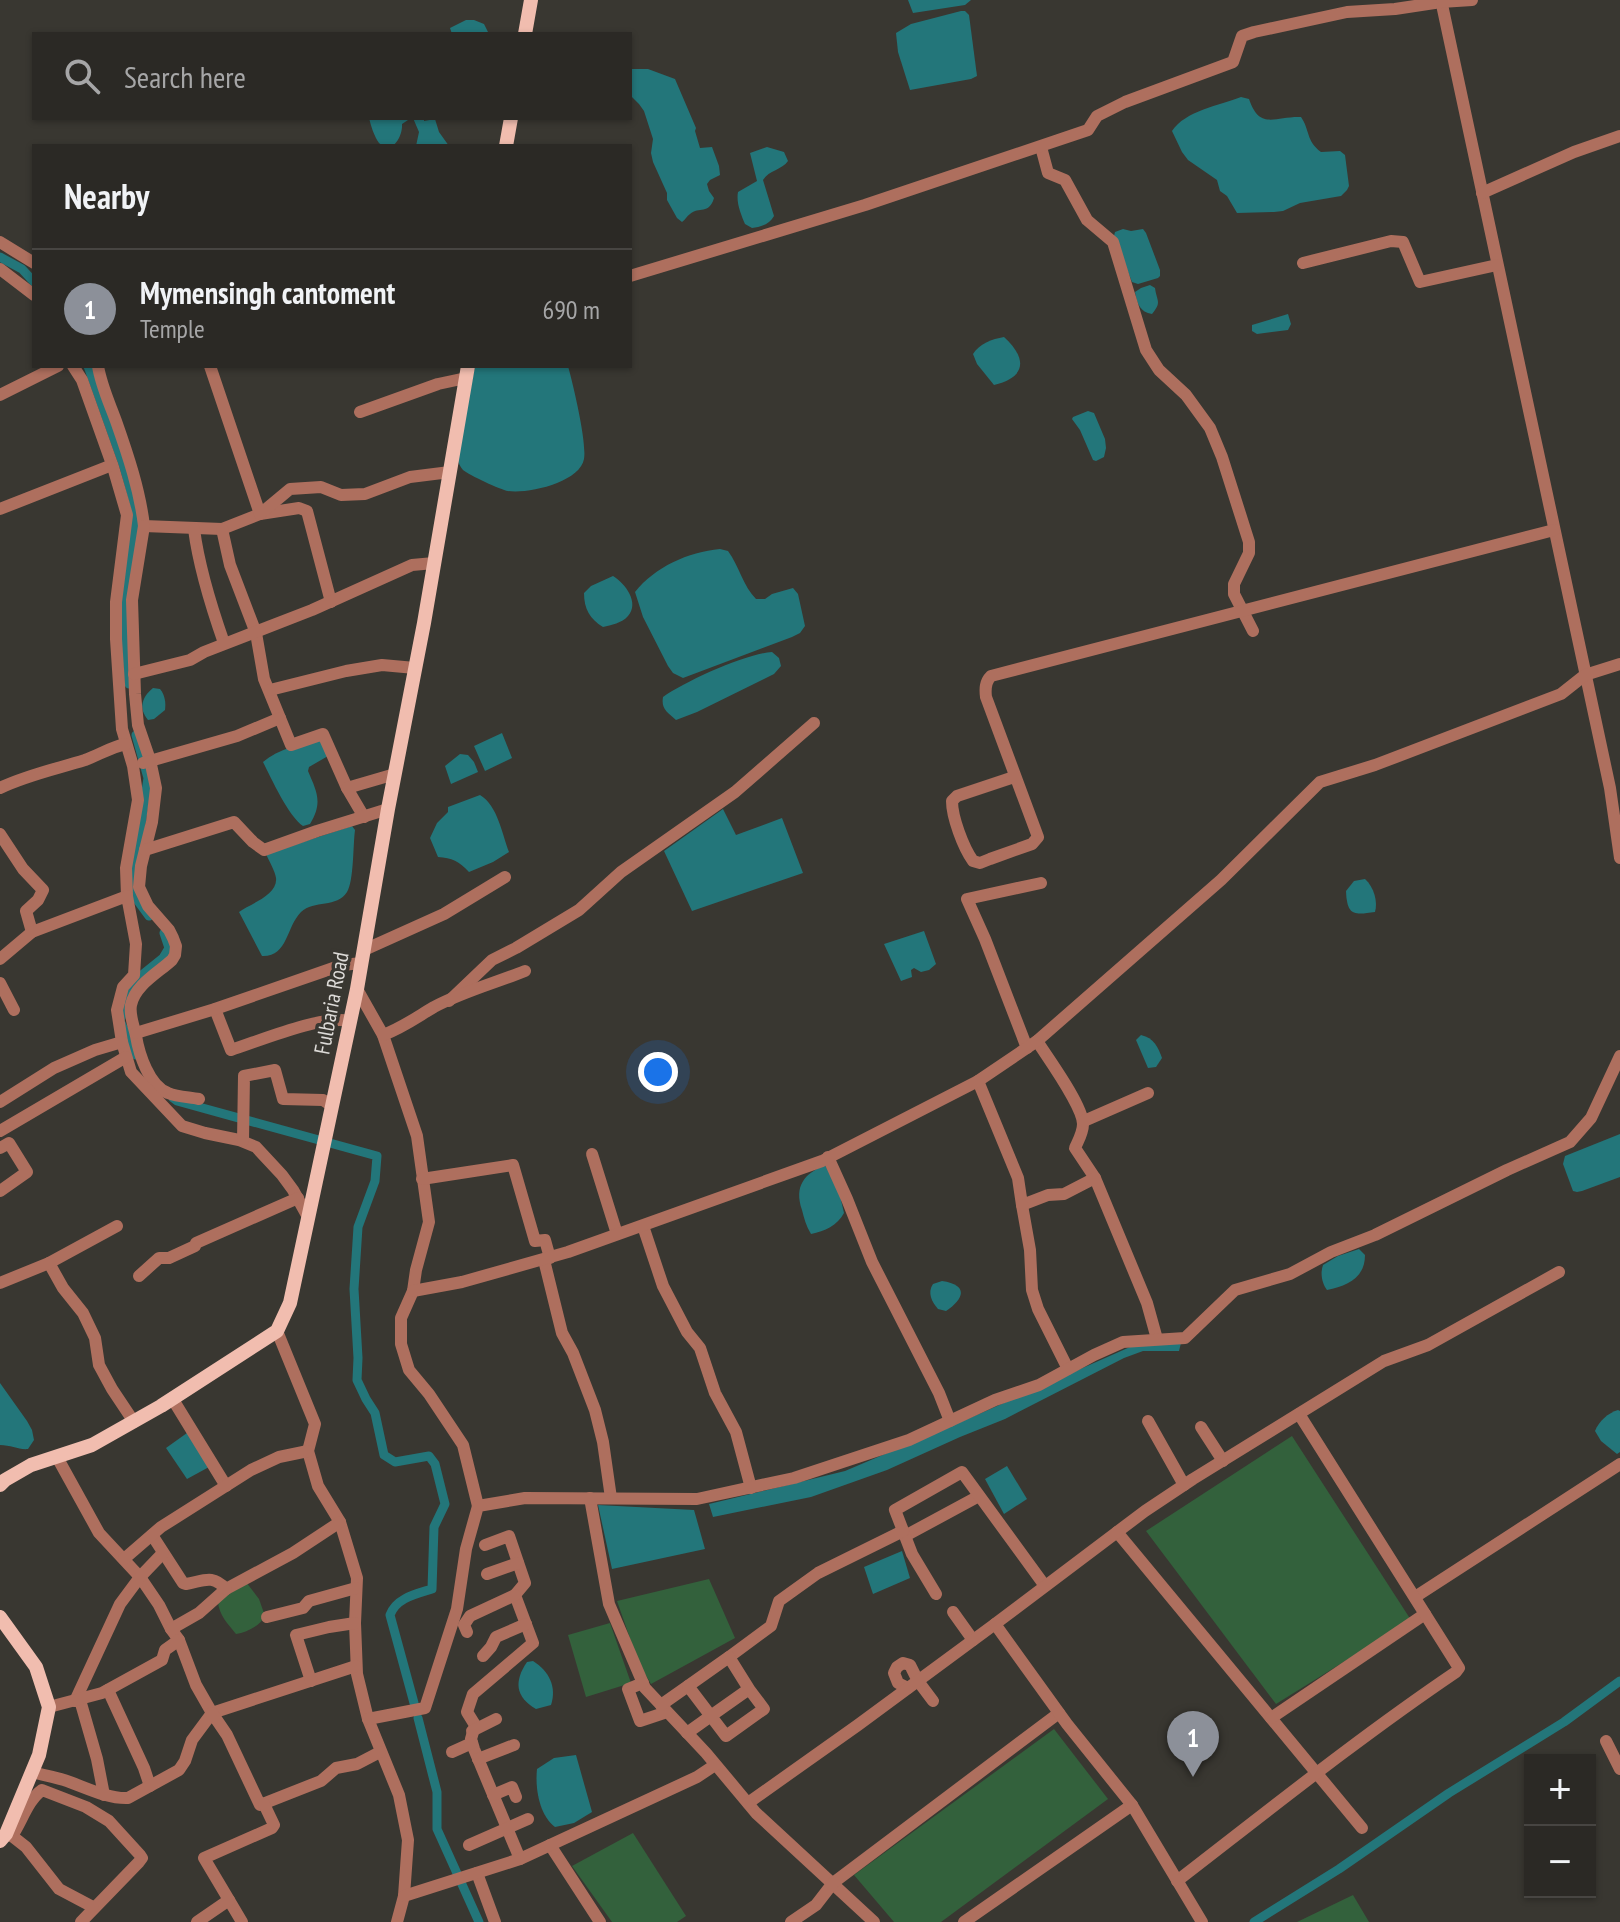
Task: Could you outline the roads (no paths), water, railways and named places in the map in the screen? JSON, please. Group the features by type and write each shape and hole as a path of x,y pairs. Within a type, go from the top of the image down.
{"main road":[{"path":"525,32 531,0"},
{"path":"506,144 511,120"},
{"name":"Fulbaria Road","path":"277,1331 290,1303 357,989 467,372"},
{"path":"0,1485 31,1465 92,1445 134,1422 277,1331"},
{"path":"0,1617 36,1667 49,1707 39,1755 4,1836"}],"street":[{"path":"632,275 865,205 1088,130 1097,116 1125,102 1233,62 1242,36 1254,32 1347,12 1472,0"},
{"path":"1441,1 1610,788 1620,858"},
{"path":"1482,193 1574,152 1620,136"},
{"path":"1041,147 1048,173 1065,180 1087,220 1113,242 1146,350 1159,370 1186,395 1210,428 1249,542 1249,553 1234,584 1234,594 1253,631"},
{"path":"1303,263 1391,241 1403,242 1420,282 1497,265"},
{"path":"0,242 32,262"},
{"path":"0,269 32,293"},
{"path":"0,395 54,368"},
{"path":"74,368 82,380 127,515 116,602 118,692 122,729 133,766 138,800 126,868 127,896 136,944 134,975 123,987 117,1010 126,1057 131,1072 182,1126 256,1147 282,1175 308,1217"},
{"path":"98,368 132,473 144,526 132,600 134,674 138,725 156,788 139,887 148,906 169,930 176,946 172,960 137,991 131,1005 132,1019 138,1051 156,1083 166,1092 199,1099"},
{"path":"211,368 260,514"},
{"path":"360,412 467,372"},
{"path":"0,509 112,465"},
{"path":"260,514 290,489 321,487 341,495 365,494 410,477 450,472"},
{"path":"144,526 222,529 260,514 299,508 307,511 331,602"},
{"path":"194,529 197,555 224,643"},
{"path":"222,529 230,565 256,633 264,679 291,745 323,734 364,817"},
{"path":"1014,777 957,796 952,801 953,812 973,861 980,863 1032,844 1038,837 986,697 985,689 991,676 1554,530"},
{"path":"134,674 190,660 412,565 434,563"},
{"path":"413,1291 462,1282 547,1259 643,1226 828,1157 978,1081 1032,1044 1221,880 1320,782 1375,765 1561,694 1585,675 1620,664"},
{"path":"270,690 382,665 415,668"},
{"path":"133,766 237,736 280,718"},
{"path":"449,1001 492,960 579,910 621,872 735,792 814,723"},
{"path":"0,788 126,744"},
{"path":"347,788 395,774"},
{"path":"145,850 234,822 264,850 388,809"},
{"path":"0,834 23,869 43,890 38,900 26,911 32,932"},
{"path":"136,1033 342,965 444,914 505,877"},
{"path":"1041,883 967,899 1032,1044 1068,1087 1084,1121 1075,1148 1095,1178 1147,1303 1157,1339"},
{"path":"0,959 32,932 127,896"},
{"path":"383,1035 401,1028 434,1007 525,971"},
{"path":"0,983 14,1010"},
{"path":"357,989 383,1035 417,1136 429,1222 413,1291 401,1318 401,1344 409,1370 463,1445 478,1506 466,1549 457,1609 425,1708 368,1719"},
{"path":"215,1009 231,1050 304,1027 340,1019 350,1021"},
{"path":"0,1102 54,1068 122,1042"},
{"path":"478,1506 525,1498 697,1499 794,1478 909,1440 995,1400 1039,1385 1123,1342 1185,1338 1235,1290 1290,1274 1331,1252 1375,1235 1570,1142 1591,1118 1620,1056"},
{"path":"0,1131 126,1057"},
{"path":"243,1141 244,1076 275,1070 283,1099 323,1100 332,1106"},
{"path":"978,1081 1018,1178 1030,1250 1032,1290 1038,1309 1068,1369"},
{"path":"1084,1121 1148,1093"},
{"path":"0,1148 9,1143 27,1172 0,1191"},
{"path":"592,1154 617,1234"},
{"path":"828,1157 872,1262 939,1393 950,1421"},
{"path":"422,1179 513,1165 535,1241 545,1240 562,1333 595,1410 611,1498"},
{"path":"1022,1205 1048,1195 1064,1194 1095,1178"},
{"path":"139,1276 159,1258 169,1258 298,1198"},
{"path":"0,1283 49,1263 117,1226"},
{"path":"643,1226 663,1286 687,1332 700,1348 715,1393 736,1432 751,1488"},
{"path":"49,1263 63,1288 83,1313 95,1338 99,1365 134,1422"},
{"path":"748,1803 1184,1485 1384,1361 1428,1345 1559,1272"},
{"path":"277,1331 315,1424 308,1451 318,1486 340,1522 357,1578 356,1666 368,1719 399,1795 408,1840 404,1896 397,1922"},
{"path":"172,1398 226,1486"},
{"path":"1177,1881 1316,1773 1459,1668 1299,1414"},
{"path":"1148,1421 1184,1485"},
{"path":"1201,1427 1223,1461"},
{"path":"124,1559 161,1527 251,1470 279,1457 308,1451"},
{"path":"57,1457 99,1533 140,1577 159,1605 196,1685 227,1735 259,1805 321,1781 336,1768 360,1763 380,1752"},
{"path":"1415,1597 1620,1464"},
{"path":"936,1594 912,1554 895,1510 962,1472 1045,1586"},
{"path":"643,1683 628,1689 640,1721 664,1708 688,1686 771,1626 779,1601 818,1573 979,1496"},
{"path":"590,1498 609,1604 645,1688 756,1813 874,1922"},
{"path":"49,1707 108,1690 162,1660 175,1635 226,1589 293,1553 340,1522"},
{"path":"1117,1532 1362,1828"},
{"path":"152,1535 183,1583 209,1579 218,1581 226,1589"},
{"path":"467,1632 464,1625 470,1616 515,1595 525,1583 509,1536 485,1545"},
{"path":"104,1795 97,1759 77,1700 110,1622 125,1596 163,1553"},
{"path":"487,1574 518,1563"},
{"path":"267,1617 303,1608 309,1601 356,1588"},
{"path":"515,1595 533,1643 473,1694 467,1712 475,1725 472,1737 478,1759 520,1859"},
{"path":"953,1612 973,1640"},
{"path":"1271,1718 1425,1614"},
{"path":"311,1681 296,1635 355,1623"},
{"path":"483,1656 496,1637 526,1624"},
{"path":"995,1624 1059,1713 1132,1805 1202,1922"},
{"path":"688,1686 726,1736 764,1709 729,1657"},
{"path":"32,1772 104,1795 128,1798 179,1770 192,1740 212,1713 356,1666"},
{"path":"913,1684 933,1701"},
{"path":"687,1733 749,1689"},
{"path":"108,1690 150,1786"},
{"path":"791,1922 816,1905 833,1883 1059,1713"},
{"path":"452,1752 496,1719"},
{"path":"1606,1741 1620,1769"},
{"path":"478,1759 514,1745"},
{"path":"404,1896 520,1859 697,1777 715,1765"},
{"path":"493,1795 512,1787 516,1797"},
{"path":"81,1922 142,1858 109,1821 86,1807 42,1790 32,1801 22,1821 4,1836 26,1847 59,1889 93,1907"},
{"path":"242,1922 204,1858 272,1828 274,1825 264,1804"},
{"path":"964,1922 1132,1805"},
{"path":"469,1845 528,1819"},
{"path":"550,1845 600,1922"},
{"path":"477,1873 495,1922"},
{"path":"197,1922 229,1900"}],"water":[{"path":"908,0 971,0 965,5 913,13"},
{"path":"961,11 969,15 977,76 910,90 898,52 896,33 911,24"},
{"path":"466,20 474,20 484,24 488,32 451,32 450,28"},
{"path":"632,69 648,69 675,79 696,128 700,148 712,147 719,166 720,175 707,184 714,198 712,203 693,212 682,222 667,200 667,193 653,162 653,139 639,104 632,97"},
{"path":"1241,97 1249,99 1258,115 1269,120 1301,117 1316,148 1321,152 1340,151 1345,155 1347,190 1341,196 1300,203 1283,211 1237,213 1227,196 1220,191 1217,180 1188,160 1172,131 1185,118"},
{"path":"370,120 408,120 402,124 394,144 381,144"},
{"path":"414,120 435,120 448,144 416,144 419,132"},
{"path":"767,147 784,152 788,161 763,180 774,216 765,225 752,228 745,224 738,204 738,192 757,181 750,153"},
{"path":"1143,229 1146,233 1160,270 1158,278 1138,284 1132,282 1114,236 1115,232"},
{"path":"1150,285 1155,288 1158,302 1152,314 1140,307 1135,292"},
{"path":"1288,314 1291,324 1288,330 1257,334 1252,331 1252,325"},
{"path":"1004,337 1017,352 1020,366 1013,377 994,385 973,354 986,342"},
{"path":"475,368 568,368 584,451 584,459 573,474 552,485 508,491 463,470 457,459"},
{"path":"1088,411 1094,413 1105,439 1104,457 1096,461 1072,419"},
{"path":"720,549 728,551 756,599 765,599 793,588 798,594 805,626 792,637 683,678 668,666 643,617 635,592 652,575 673,562 696,553"},
{"path":"613,576 622,583 632,599 631,611 626,618 603,627 589,613 584,593 591,586"},
{"path":"772,652 779,658 781,666 774,674 676,720 664,707 663,697 686,684 732,663"},
{"path":"153,688 162,691 165,710 148,720 143,703"},
{"path":"502,733 512,758 485,771 474,746"},
{"path":"321,737 328,756 309,767 317,804 310,824 303,826 286,806 263,762 283,750"},
{"path":"460,754 468,755 478,772 451,784 445,766"},
{"path":"480,795 495,813 509,852 469,872 455,861 438,857 430,838 437,823 448,812 448,807"},
{"path":"723,809 736,835 782,818 803,873 692,911 664,851"},
{"path":"352,826 355,830 353,862 347,892 337,900 306,908 296,918 277,952 262,956 239,912 273,889 275,875 266,854"},
{"path":"1365,879 1374,895 1375,912 1353,912 1348,905 1346,891 1354,881"},
{"path":"924,931 936,964 921,972 914,968 911,970 912,977 901,981 884,944"},
{"path":"1141,1035 1152,1041 1159,1050 1162,1058 1156,1067 1148,1068 1136,1040"},
{"path":"1620,1134 1620,1177 1582,1191 1573,1191 1563,1164 1565,1156"},
{"path":"825,1165 839,1191 844,1213 830,1227 811,1234 800,1202 800,1188 811,1172"},
{"path":"1359,1249 1365,1255 1362,1270 1354,1280 1327,1290 1322,1278 1323,1265"},
{"path":"942,1281 957,1286 961,1293 957,1302 946,1311 938,1309 930,1294 933,1284"},
{"path":"1181,1343 1179,1351 1143,1351 1124,1358 1005,1419 887,1470 811,1497 713,1517 709,1504 845,1471 1130,1347"},
{"path":"0,1383 32,1430 34,1440 28,1449 0,1445"},
{"path":"1618,1410 1620,1452 1617,1454 1601,1441 1595,1431 1604,1418"},
{"path":"187,1433 209,1467 187,1479 166,1448"},
{"path":"1007,1466 1027,1499 1004,1514 985,1479"},
{"path":"598,1505 694,1510 705,1549 612,1569"},
{"path":"902,1551 910,1578 873,1594 864,1567"},
{"path":"533,1661 547,1675 553,1692 551,1705 536,1709 524,1699 519,1688 523,1669 527,1662"},
{"path":"576,1755 592,1812 574,1823 555,1827 545,1816 539,1801 537,1769 554,1758"}],"waterway":[{"path":"0,257 22,269 32,280"},
{"path":"89,368 124,467 137,514 123,600 129,684"},
{"path":"136,735 148,778 132,884 133,894 149,916"},
{"path":"136,1055 120,1021 132,983 163,958 169,948 164,933"},
{"path":"173,1098 377,1156 375,1181 358,1227 354,1289 357,1380 375,1413 384,1455 395,1462 429,1456 435,1464 445,1504 434,1527 432,1589 397,1604 390,1615 414,1703"},
{"path":"1254,1922 1339,1869 1449,1793 1564,1722 1620,1681"},
{"path":"418,1718 437,1792 437,1829 479,1922"}],"place":[{"name":"Mymensingh cantoment","path":"1193,1777"}]}
